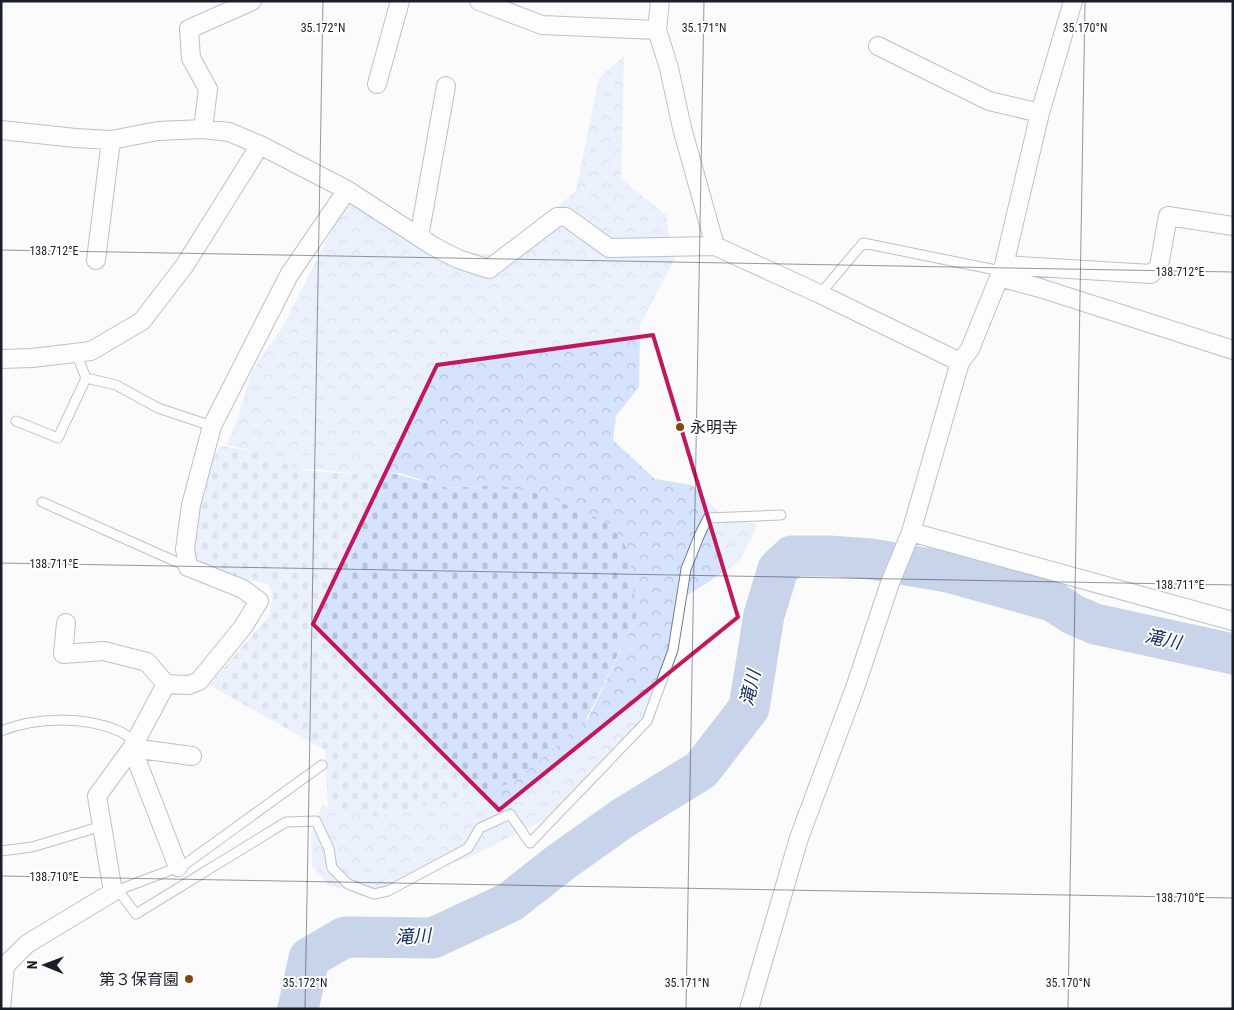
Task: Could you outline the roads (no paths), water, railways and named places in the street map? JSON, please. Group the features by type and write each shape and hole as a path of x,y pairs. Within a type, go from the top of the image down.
{"street":[{"path":"203,129 208,90 191,58 189,29 252,1"},
{"path":"377,84 400,1"},
{"path":"479,1 542,26 657,30"},
{"path":"660,1 657,30 669,68 682,128 715,246"},
{"path":"749,1009 799,838 856,685 890,584 911,532 960,362 970,349 1001,271 1040,113 1073,1"},
{"path":"878,46 989,101 1040,113"},
{"path":"419,237 446,86"},
{"path":"1,130 112,140 158,131 203,129 229,132 260,144 347,190 458,260 489,269 557,217 566,217 609,248 715,246 820,294 960,362"},
{"path":"96,260 112,140"},
{"path":"1,359 32,358 91,351 142,321 185,265 260,144"},
{"path":"66,623 63,654 104,652 147,662 166,684 189,685 199,681 243,627 259,601 243,589 188,567 185,549 191,505 212,426 289,275 347,190"},
{"path":"1001,271 1151,274 1159,266 1168,216 1233,226"},
{"path":"1001,271 1040,288 1233,350"},
{"path":"911,532 1233,620"},
{"path":"1,1009 5,966 27,944 116,891 97,796 133,745 166,684"},
{"path":"133,745 192,756"},
{"path":"133,745 178,867"}],"lane":[{"path":"820,294 863,243 1001,271"},
{"path":"16,421 58,438 86,378 76,353"},
{"path":"86,378 116,385 158,408 212,426"},
{"path":"42,502 188,567"},
{"path":"322,764 184,864 116,891 136,914 286,822 316,821 329,849 332,868 348,884 374,894 388,891 468,848 480,828 510,814 530,843 646,721 673,650 686,569 708,518 781,515"},
{"path":"1,731 16,725 43,720 88,722 120,731 133,745"},
{"path":"1,851 32,846 102,826"}],"waterway":[{"name":"滝川","path":"298,1009 309,958 345,937 433,938 510,902 561,862 623,818 701,770 749,708 764,615 778,569 792,556 871,559 948,572 1052,601 1074,615 1095,624 1233,654"}],"place":[{"name":"永明寺","path":"680,427"},
{"name":"第３保育園","path":"189,979"}]}
